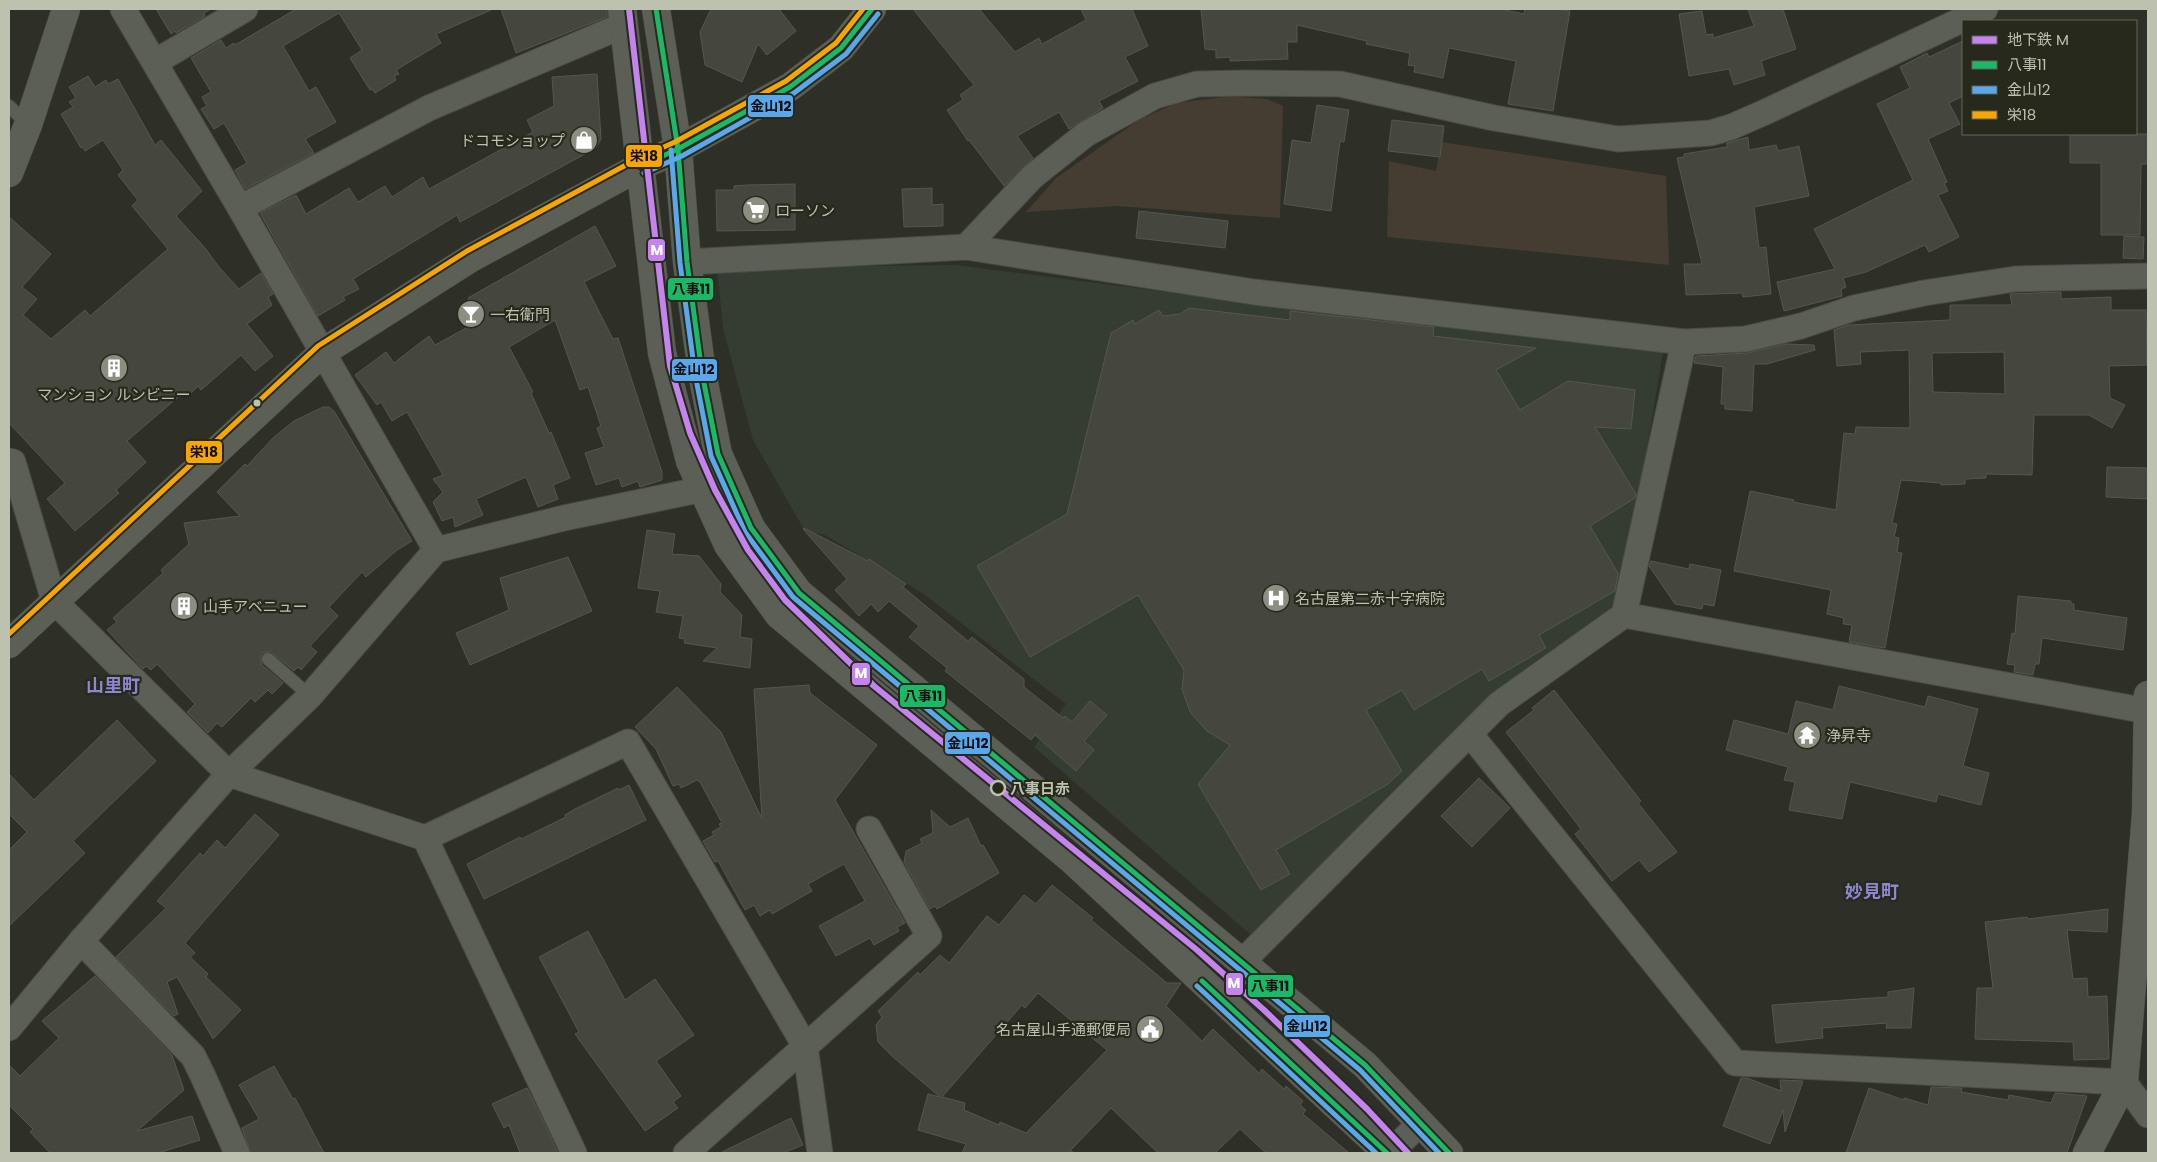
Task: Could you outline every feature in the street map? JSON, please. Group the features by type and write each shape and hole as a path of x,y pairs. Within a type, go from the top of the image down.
{"street":[{"path":"9,174 28,125 66,9"},
{"path":"123,9 240,208 436,550"},
{"path":"155,62 245,9"},
{"path":"656,9 678,150 687,262 702,373 718,454 751,528 799,594 1365,1065 1450,1153"},
{"path":"9,644 323,352 471,258 641,166 678,150 790,87 841,48 872,9"},
{"path":"966,247 1032,177 1086,134 1155,96 1196,84 1244,82 1340,84 1494,118 1618,139 1711,133 1731,127 1763,113 1985,9"},
{"path":"240,208 429,108 623,17 662,353 690,461 728,546 779,615 1072,860 1388,1153 1420,1122"},
{"path":"687,262 966,247 1254,292 1684,342 1746,339 1802,326 1854,308 1924,293 2015,279 2148,276"},
{"path":"1242,962 1499,704 1624,615 1684,342"},
{"path":"9,461 13,462 54,601 229,774 425,838 628,742 805,1046 820,1153"},
{"path":"9,1028 81,941 229,774 310,696 436,550 564,518 703,489"},
{"path":"1624,615 2148,703 2147,814 2124,1082 2087,1153"},
{"path":"1470,734 1735,1063 2124,1082"},
{"path":"686,1153 929,936 869,829"},
{"path":"425,838 574,1153"},
{"path":"81,941 193,1056 237,1153"},
{"path":"2124,1082 2148,1115"}],"lane":[{"path":"9,106 28,125"},
{"path":"268,659 310,696"}],"shaded area":[{"path":"1231,96 1267,99 1283,106 1280,218 1117,206 1026,212 1056,178 1140,119 1177,103"},
{"path":"1441,142 1666,176 1669,265 1387,237 1389,161 1436,171"},
{"name":"名古屋第二赤十字病院","path":"955,265 1492,333 1663,352 1621,604 1482,705 1251,935 1034,747 1066,704 921,592 823,534 806,533 753,440 723,328 717,268"}],"building":[{"path":"156,9 211,9 204,13 205,16 171,34"},
{"path":"296,9 493,9 436,34 441,43 396,70 399,74 394,76 396,80 375,93 372,89 370,90 350,58 362,50 339,13 283,46 309,91 316,87 336,122 305,139 314,153 245,189 235,170 247,163 224,123 214,129 201,109 207,106 202,97 211,92 191,58 221,40 226,48 234,43 235,45"},
{"path":"501,9 607,9 607,17 516,53"},
{"path":"711,9 779,9 796,31 767,55 758,44 742,82 705,65 700,32"},
{"path":"913,9 979,9 1015,52 1039,38 1042,44 1086,20 1081,9 1132,9 1148,46 1125,57 1138,81 1099,101 1103,108 1069,129 1059,112 1017,136 1033,158 1004,186 968,141 947,110 963,100 960,95 974,85"},
{"path":"1201,9 1500,9 1524,14 1525,9 1570,11 1553,111 1508,104 1516,61 1449,48 1443,78 1414,72 1415,66 1408,65 1410,53 1366,44 1367,41 1297,25 1297,42 1287,42 1288,59 1230,61 1230,57 1216,58 1216,50 1205,49"},
{"path":"1748,9 1783,9 1796,49 1761,61 1765,75 1734,85 1729,69 1689,76 1679,14 1702,11 1706,35 1713,34 1713,38 1754,26"},
{"path":"1962,41 1962,96 1949,103 1960,124 1928,139 1947,182 1944,183 1948,191 1938,195 1959,237 1929,252 1925,245 1866,272 1843,278 1846,287 1841,289 1842,296 1784,311 1777,282 1835,269 1814,229 1913,180 1877,104 1910,88 1900,67 1927,53 1929,57"},
{"path":"597,74 601,139 596,148 460,222 457,215 353,279 359,289 343,297 345,300 318,316 260,213 296,195 306,214 349,188 358,202 385,186 392,197 423,177 429,189 533,132 527,120 554,106 552,77"},
{"path":"88,76 95,87 106,80 108,84 118,79 155,145 161,140 202,191 176,216 205,248 219,267 239,289 261,273 273,294 268,297 272,305 247,324 273,356 255,371 241,355 201,390 198,386 188,396 184,392 127,441 146,462 116,490 119,493 75,531 47,499 65,483 9,423 9,217 51,254 22,287 37,299 23,315 51,339 85,310 90,316 168,249 132,206 138,200 118,175 123,170 103,140 85,151 83,147 81,148 61,114 73,107 69,102 76,98 69,87"},
{"path":"1317,105 1349,110 1344,142 1340,141 1331,211 1284,204 1292,140 1311,143"},
{"path":"1392,120 1444,126 1440,157 1388,151"},
{"path":"2148,134 2148,164 2141,164 2140,235 2101,235 2101,163 2070,163 2070,135"},
{"path":"1748,137 1749,150 1776,145 1778,151 1799,146 1809,196 1754,207 1759,248 1766,247 1771,294 1743,297 1742,293 1686,295 1684,264 1702,264 1677,158 1684,157 1684,154 1727,147 1727,143"},
{"name":"ローソン","path":"795,184 795,230 717,231 716,190 734,190 734,186 747,185"},
{"path":"932,188 932,205 943,204 943,226 904,227 902,189"},
{"path":"1139,211 1228,221 1225,248 1136,238"},
{"path":"595,226 616,266 584,282 613,339 618,338 662,472 662,480 640,487 638,481 622,487 619,478 596,485 585,453 604,447 597,428 601,426 588,387 580,390 555,320 509,347 533,392 531,393 549,433 551,432 570,478 553,485 558,499 538,507 526,477 476,499 483,515 455,527 453,517 442,521 433,502 443,492 433,479 443,475 407,412 392,421 381,402 377,405 355,375 386,352 394,363 429,336 435,345 481,320 468,298"},
{"path":"2124,236 2144,237 2143,259 2123,258"},
{"path":"2061,292 2061,299 2111,297 2111,310 2146,310 2147,365 2109,366 2110,398 2125,405 2112,428 2089,415 2034,415 2032,475 1986,474 1986,478 1965,479 1965,484 1941,485 1941,483 1901,480 1892,523 1897,524 1894,537 1899,538 1897,552 1902,553 1885,648 1849,642 1852,625 1843,624 1844,618 1827,614 1831,590 1734,571 1750,491 1836,510 1844,433 1855,434 1856,427 1910,428 1909,350 1860,352 1861,364 1837,366 1834,330 1848,325 1950,320 1950,305 2012,305 2010,294","holes":["2004,352 2005,394 1933,392 1932,353"]},
{"path":"1189,308 1290,320 1290,311 1434,327 1433,336 1536,348 1496,370 1520,410 1568,381 1635,390 1631,429 1595,427 1636,494 1635,498 1590,526 1618,573 1615,591 1539,635 1546,648 1489,681 1482,669 1414,710 1402,690 1366,710 1402,771 1388,784 1276,850 1290,874 1261,890 1198,784 1230,745 1207,731 1190,712 1182,689 1184,670 1138,595 1030,657 977,566 1067,514 1111,333 1133,320 1135,324 1159,310 1163,316 1180,314"},
{"path":"1786,344 1814,345 1815,350 1767,364 1754,364 1752,411 1725,409 1725,404 1721,404 1723,367 1694,363 1696,356 1747,353"},
{"path":"323,407 329,407 334,411 412,541 397,550 366,577 362,572 329,607 338,616 310,646 317,652 301,670 298,667 294,671 270,651 262,653 260,658 262,665 283,683 272,694 268,690 255,702 251,698 222,727 217,723 208,733 187,712 195,704 157,664 151,670 146,666 143,669 107,630 117,622 113,618 163,573 161,570 189,544 184,523 240,516 217,492 245,464 247,466 274,437 294,421"},
{"path":"2107,467 2148,468 2148,499 2106,497"},
{"path":"804,528 868,561 869,559 906,584 903,587 968,641 972,637 1024,679 1024,687 1063,718 1065,716 1072,722 1090,701 1107,715 1084,741 1094,750 1076,771 1035,735 1031,740 945,671 947,668 909,637 919,626 889,601 878,612 871,604 859,616 835,590 847,579"},
{"path":"647,530 675,534 672,554 699,556 721,584 720,592 742,615 740,637 752,639 750,668 703,661 717,648 684,643 685,639 679,638 683,616 656,612 660,591 638,588"},
{"path":"568,557 592,611 470,665 456,633 509,610 500,578"},
{"path":"1651,561 1689,569 1690,564 1721,570 1714,606 1703,604 1702,609 1675,604 1649,566"},
{"path":"2018,596 2071,601 2071,604 2074,604 2074,610 2127,618 2123,650 2042,638 2039,664 2035,664 2033,675 2014,672 2015,665 2007,664 2012,633 2015,634"},
{"path":"809,685 810,693 877,745 835,800 905,923 897,927 899,931 874,945 870,938 836,956 819,926 865,901 844,864 808,884 812,891 772,914 770,910 760,916 754,905 745,910 718,861 715,862 703,841 714,835 712,832 721,827 719,824 722,823 700,782 697,780 681,788 679,784 673,786 656,749 635,727 677,687 721,732 762,819 754,689"},
{"path":"1839,686 1925,707 1928,696 1978,709 1963,766 1989,773 1981,805 1938,794 1936,802 1850,782 1842,819 1789,810 1795,782 1784,780 1788,767 1726,750 1734,720 1788,734 1796,701 1833,710"},
{"path":"1554,690 1641,801 1638,803 1677,852 1649,872 1639,860 1612,881 1575,834 1581,829 1506,732 1534,710 1532,708"},
{"path":"117,720 156,761 73,841 85,853 9,926 9,850 27,832 9,814 9,774 34,800"},
{"path":"1479,778 1510,808 1472,847 1441,816"},
{"path":"629,785 646,820 484,899 467,864 520,837 521,839 566,817 565,815 575,809 618,788 619,790"},
{"path":"931,810 950,827 968,818 981,846 983,845 999,873 937,909 935,906 930,909 904,862 906,851 922,843 920,839 933,833"},
{"path":"255,814 279,835 185,943 195,953 190,957 208,974 206,977 241,1010 213,1039 177,977 167,982 178,1014 174,1016 116,957 166,908 157,901 200,853 203,856 217,840 225,848"},
{"path":"1052,885 1167,983 1181,983 1166,1006 1202,1041 1213,1029 1259,1073 1262,1069 1284,1089 1286,1086 1303,1101 1300,1105 1306,1110 1303,1114 1349,1153 1266,1153 1240,1129 1215,1153 1158,1153 1111,1108 1070,1151 1075,1153 962,1153 966,1144 918,1130 928,1094 940,1097 878,1042 876,1025 882,1017 878,1011 918,972 920,975 940,955 949,963 987,916 999,925 1024,895 1036,904","holes":["1038,993 1107,1050 1026,1133 1000,1122 999,1125 964,1110 965,1103 942,1097 1022,1005 1025,1008"]},
{"path":"2108,909 2107,932 2067,930 2073,979 2087,978 2088,997 2107,996 2109,1059 2074,1060 2073,1042 1975,1039 1977,988 1993,988 1985,922 2027,917 2028,919"},
{"path":"588,931 625,1000 655,979 694,1035 656,1061 681,1096 673,1102 678,1108 645,1131 575,1034 579,1032 539,957"},
{"path":"95,976 172,1055 184,1090 137,1131 192,1116 200,1140 158,1153 50,1153 30,1132 33,1129 9,1105 9,1065 20,1076 59,1038 42,1021"},
{"path":"1914,988 1911,1028 1886,1028 1887,1023 1822,1028 1823,1038 1776,1043 1772,1005 1888,997 1888,992"},
{"path":"274,1066 293,1099 295,1098 324,1153 251,1153 242,1128 259,1119 239,1085"},
{"path":"1741,1078 1747,1078 1781,1091 1780,1080 1803,1081 1785,1132 1783,1110 1770,1144 1723,1126"},
{"path":"1931,1087 1962,1088 1961,1092 2008,1100 2009,1095 2051,1103 2055,1093 2087,1096 2067,1153 1846,1153 1869,1088 1904,1100 1904,1098 1928,1105"},
{"path":"527,1088 558,1153 520,1153 509,1125 504,1128 492,1104"},
{"path":"791,1118 803,1145 783,1153 720,1153"}],"metro line":[{"name":"M","path":"629,9 670,366 690,433 715,490 748,550 785,600 874,686 1197,950 1264,1010 1367,1109 1408,1153"}],"transit line":[{"name":"八事11","path":"656,9 678,149 687,262 702,373 718,454 751,528 799,593 1365,1065 1449,1153"},
{"name":"栄18","path":"9,634 318,346 467,251 637,159 675,142 786,81 836,43 863,9"},
{"name":"八事11","path":"641,166 678,149 790,87 841,48 872,9"},
{"name":"金山12","path":"644,173 682,156 794,93 846,54 878,14"},
{"name":"金山12","path":"671,150 680,263 695,374 711,456 745,532 793,597 1360,1070 1439,1153"},
{"name":"八事11","path":"1202,981 1387,1153"},
{"name":"金山12","path":"1197,986 1376,1153"}],"place":[{"name":"ドコモショップ","path":"584,140"},
{"name":"ローソン","path":"756,210"},
{"name":"一右衛門","path":"471,314"},
{"name":"マンション ルンビニー","path":"114,368"},
{"name":"名古屋第二赤十字病院","path":"1276,598"},
{"name":"山手アベニュー","path":"184,606"},
{"name":"浄昇寺","path":"1807,735"},
{"name":"八事日赤","path":"998,788"},
{"name":"名古屋山手通郵便局","path":"1150,1029"}],"district":[{"name":"山里町","path":"113,685"},
{"name":"妙見町","path":"1872,891"}]}
